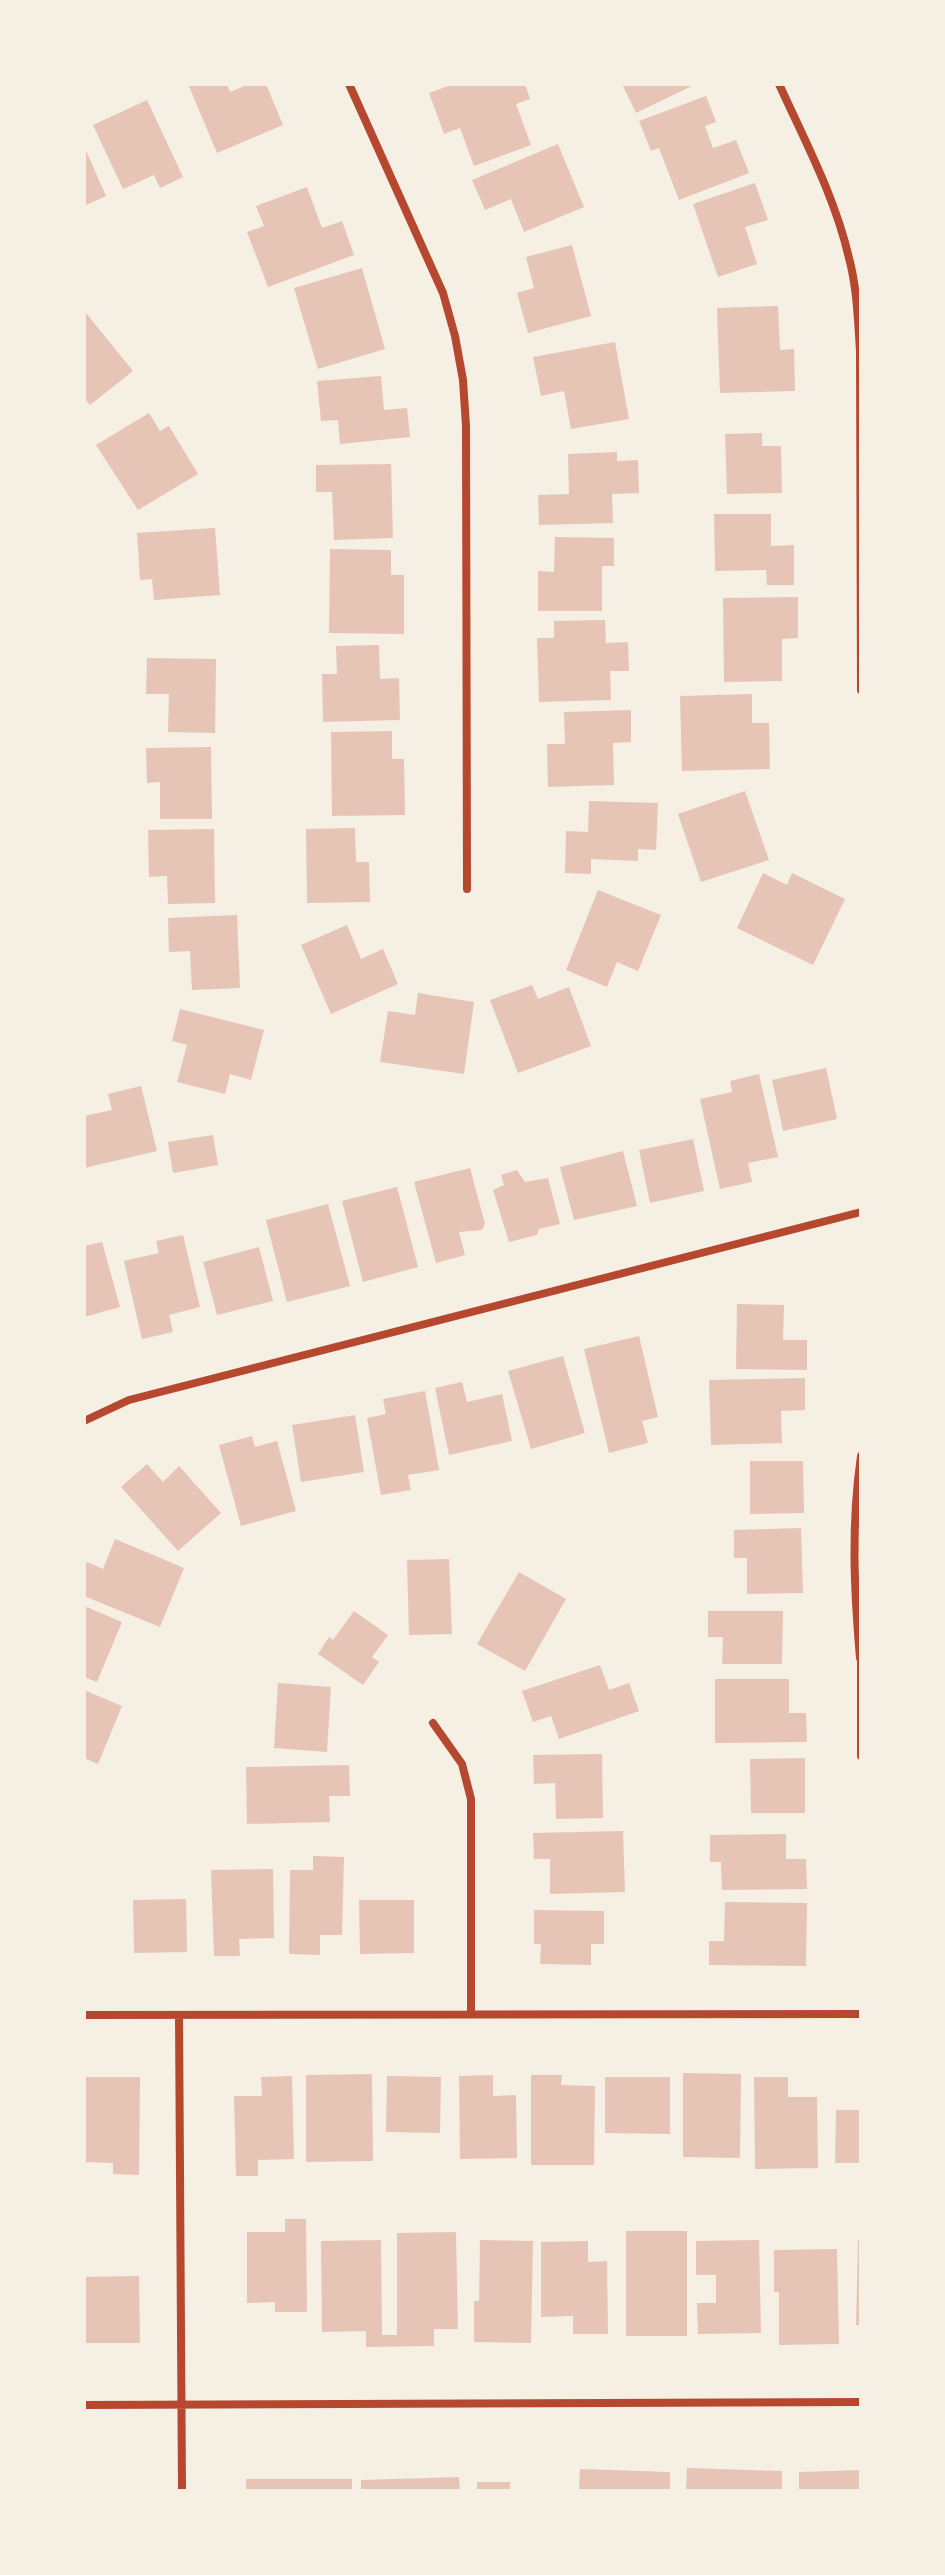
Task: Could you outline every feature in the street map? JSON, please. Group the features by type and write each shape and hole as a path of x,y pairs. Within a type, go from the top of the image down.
{"street":[{"path":"349,84 443,293 463,380 466,426 467,889"},
{"path":"779,84 839,219 857,301 861,690"},
{"path":"84,1421 129,1400 861,1212"},
{"path":"861,1456 854,1508 861,1756"},
{"path":"433,1723 462,1764 471,1799 471,2013"},
{"path":"84,2015 861,2014"},
{"path":"179,2015 182,2491"},
{"path":"84,2405 861,2402"}],"building":[{"path":"188,84 227,84 230,92 250,84 266,84 283,125 217,153"},
{"path":"454,84 525,84 530,99 516,104 531,145 474,166 460,128 444,134 429,93"},
{"path":"622,84 696,84 636,113"},
{"path":"706,96 716,122 705,126 713,148 736,140 749,173 679,200 659,148 651,151 639,121"},
{"path":"147,100 183,177 160,188 154,175 123,189 93,125"},
{"path":"558,144 584,207 524,232 511,199 485,210 472,180"},
{"path":"84,146 106,196 84,206"},
{"path":"755,183 768,220 745,227 757,264 718,277 693,204"},
{"path":"307,187 322,228 342,221 354,255 268,287 247,232 264,226 256,206"},
{"path":"572,245 591,316 528,333 517,293 534,288 526,257"},
{"path":"362,268 385,349 318,369 294,288"},
{"path":"778,306 780,350 794,349 795,391 720,393 717,308"},
{"path":"86,313 133,371 90,405 84,398"},
{"path":"615,342 629,419 571,429 564,391 541,396 533,357"},
{"path":"381,376 384,410 407,408 410,437 340,444 338,420 321,421 317,381"},
{"path":"149,413 160,431 169,426 198,474 138,510 96,445"},
{"path":"762,433 762,446 781,446 782,493 727,494 725,434"},
{"path":"617,452 617,461 638,460 639,493 612,494 613,523 539,525 538,495 569,494 568,454"},
{"path":"391,464 393,538 334,540 332,492 316,492 316,465"},
{"path":"714,514 771,514 771,546 794,545 794,585 767,585 766,570 715,571"},
{"path":"215,528 220,595 154,600 152,579 140,580 137,533"},
{"path":"555,537 614,538 614,566 602,566 602,611 538,611 538,571 554,572"},
{"path":"330,549 391,550 391,575 404,575 404,634 329,633"},
{"path":"798,597 798,638 782,639 782,681 724,682 723,598"},
{"path":"605,620 606,643 628,642 629,671 610,671 611,700 539,702 537,638 554,638 554,621"},
{"path":"379,645 380,679 399,678 400,720 323,722 322,674 337,674 336,646"},
{"path":"147,658 216,659 215,733 168,732 169,694 146,694"},
{"path":"752,694 752,723 769,723 770,769 682,771 680,696"},
{"path":"631,710 631,742 613,743 614,785 548,787 547,744 565,744 564,712"},
{"path":"392,731 392,759 404,759 405,815 332,816 331,732"},
{"path":"211,747 212,819 160,819 160,782 147,783 146,748"},
{"path":"745,791 769,860 701,882 678,814"},
{"path":"589,801 658,803 656,850 638,849 638,861 591,859 591,874 565,873 566,831 588,832"},
{"path":"355,828 356,862 369,862 370,902 307,903 306,829"},
{"path":"214,829 215,903 168,904 167,876 149,877 148,830"},
{"path":"763,873 787,885 792,873 845,899 813,965 737,928"},
{"path":"598,890 661,915 638,971 617,962 607,987 566,970"},
{"path":"237,915 240,988 192,990 190,951 169,952 168,918"},
{"path":"347,925 361,959 383,949 398,984 331,1014 301,945"},
{"path":"532,985 538,999 569,987 591,1046 518,1073 490,1000"},
{"path":"418,993 474,1002 464,1074 380,1062 388,1011 415,1015"},
{"path":"180,1009 264,1030 251,1080 230,1074 225,1094 177,1082 187,1045 172,1041"},
{"path":"826,1068 837,1119 783,1131 772,1080"},
{"path":"759,1074 778,1157 748,1163 752,1182 720,1189 700,1099 732,1092 730,1081"},
{"path":"141,1086 157,1151 84,1168 84,1116 112,1110 108,1094"},
{"path":"213,1135 218,1165 173,1173 168,1142"},
{"path":"693,1139 704,1191 650,1203 639,1150"},
{"path":"623,1151 637,1206 574,1220 560,1167"},
{"path":"470,1168 485,1224 482,1230 459,1232 465,1255 436,1263 414,1182"},
{"path":"517,1170 525,1182 548,1178 560,1224 539,1229 537,1235 509,1242 493,1190 504,1185 501,1175"},
{"path":"397,1187 418,1267 363,1282 342,1201"},
{"path":"328,1204 350,1286 287,1302 266,1220"},
{"path":"183,1235 200,1307 169,1315 173,1332 142,1339 124,1261 159,1253 156,1241"},
{"path":"102,1242 120,1307 84,1317 84,1246"},
{"path":"259,1247 273,1301 217,1315 203,1262"},
{"path":"737,1304 784,1305 783,1340 807,1340 807,1370 736,1369"},
{"path":"639,1336 658,1417 642,1421 648,1443 609,1453 584,1349"},
{"path":"563,1356 585,1433 531,1449 508,1371"},
{"path":"805,1378 805,1410 781,1411 782,1443 711,1445 709,1380"},
{"path":"462,1382 467,1402 502,1394 512,1441 449,1455 435,1388"},
{"path":"425,1391 439,1470 408,1475 411,1490 381,1495 367,1418 386,1414 383,1399"},
{"path":"355,1415 364,1472 301,1482 292,1425"},
{"path":"252,1436 255,1447 277,1441 296,1511 241,1526 219,1445"},
{"path":"750,1461 803,1461 804,1513 750,1514"},
{"path":"147,1464 163,1482 179,1466 221,1513 178,1551 121,1487"},
{"path":"801,1528 803,1593 747,1594 747,1558 734,1558 734,1530"},
{"path":"115,1539 184,1568 160,1627 84,1596 84,1568 87,1562 103,1569"},
{"path":"449,1559 452,1634 409,1635 407,1560"},
{"path":"519,1572 566,1599 525,1671 477,1644"},
{"path":"84,1606 122,1622 97,1682 84,1677"},
{"path":"354,1611 388,1635 372,1657 379,1662 363,1685 318,1654 329,1637 333,1640"},
{"path":"708,1611 783,1611 782,1664 722,1664 723,1637 708,1637"},
{"path":"600,1665 609,1690 629,1683 639,1711 559,1739 551,1716 533,1722 522,1691"},
{"path":"715,1679 789,1679 789,1713 806,1713 807,1742 715,1743"},
{"path":"278,1683 331,1687 327,1752 274,1748"},
{"path":"84,1690 122,1706 98,1764 84,1758"},
{"path":"602,1754 603,1818 556,1819 555,1783 534,1784 533,1755"},
{"path":"805,1758 805,1813 751,1813 750,1759"},
{"path":"349,1765 350,1796 329,1796 330,1822 247,1824 246,1767"},
{"path":"623,1831 625,1892 550,1894 550,1859 534,1859 533,1833"},
{"path":"786,1834 786,1859 806,1859 807,1889 722,1890 721,1862 710,1862 710,1835"},
{"path":"313,1856 344,1857 342,1935 320,1935 320,1955 289,1954 290,1870 313,1870"},
{"path":"273,1869 274,1938 239,1939 240,1956 214,1956 211,1870"},
{"path":"186,1899 187,1952 134,1953 133,1900"},
{"path":"359,1900 414,1900 414,1953 360,1954"},
{"path":"725,1902 807,1903 806,1966 709,1965 709,1941 724,1941"},
{"path":"534,1910 604,1911 604,1944 591,1944 591,1965 540,1964 541,1944 534,1944"},
{"path":"683,2073 741,2074 740,2158 683,2157"},
{"path":"372,2074 373,2161 306,2162 306,2075"},
{"path":"493,2075 493,2096 516,2095 517,2158 460,2159 459,2076"},
{"path":"531,2075 562,2075 561,2085 595,2086 594,2165 531,2165"},
{"path":"292,2076 294,2159 258,2160 258,2176 236,2176 234,2096 262,2096 261,2077"},
{"path":"387,2076 441,2077 440,2133 386,2132"},
{"path":"84,2077 140,2077 139,2175 113,2174 113,2163 84,2162"},
{"path":"605,2077 670,2077 670,2134 605,2133"},
{"path":"754,2077 788,2077 788,2097 817,2097 818,2168 755,2169"},
{"path":"836,2110 861,2110 861,2163 835,2163"},
{"path":"285,2219 306,2219 307,2312 275,2312 275,2302 247,2303 247,2232 285,2232"},
{"path":"626,2231 687,2231 687,2336 626,2336"},
{"path":"456,2232 458,2329 434,2329 434,2346 366,2347 366,2331 322,2332 321,2241 381,2240 382,2335 397,2335 397,2233"},
{"path":"480,2240 533,2241 531,2343 474,2342 474,2301 479,2301"},
{"path":"759,2240 761,2333 698,2334 697,2303 716,2303 716,2275 696,2275 696,2241"},
{"path":"858,2240 861,2240 861,2325 856,2325"},
{"path":"588,2241 588,2262 607,2261 608,2334 573,2334 573,2316 541,2317 541,2242"},
{"path":"837,2249 839,2344 779,2345 779,2292 774,2292 774,2250"},
{"path":"139,2276 140,2343 85,2343 84,2277"},
{"path":"687,2468 782,2471 782,2491 686,2491"},
{"path":"580,2469 670,2472 670,2491 579,2491"},
{"path":"861,2470 861,2491 799,2491 799,2472"},
{"path":"459,2477 460,2491 361,2491 361,2480"},
{"path":"246,2479 352,2479 352,2491 246,2491"},
{"path":"477,2482 510,2482 510,2491 477,2491"}]}
